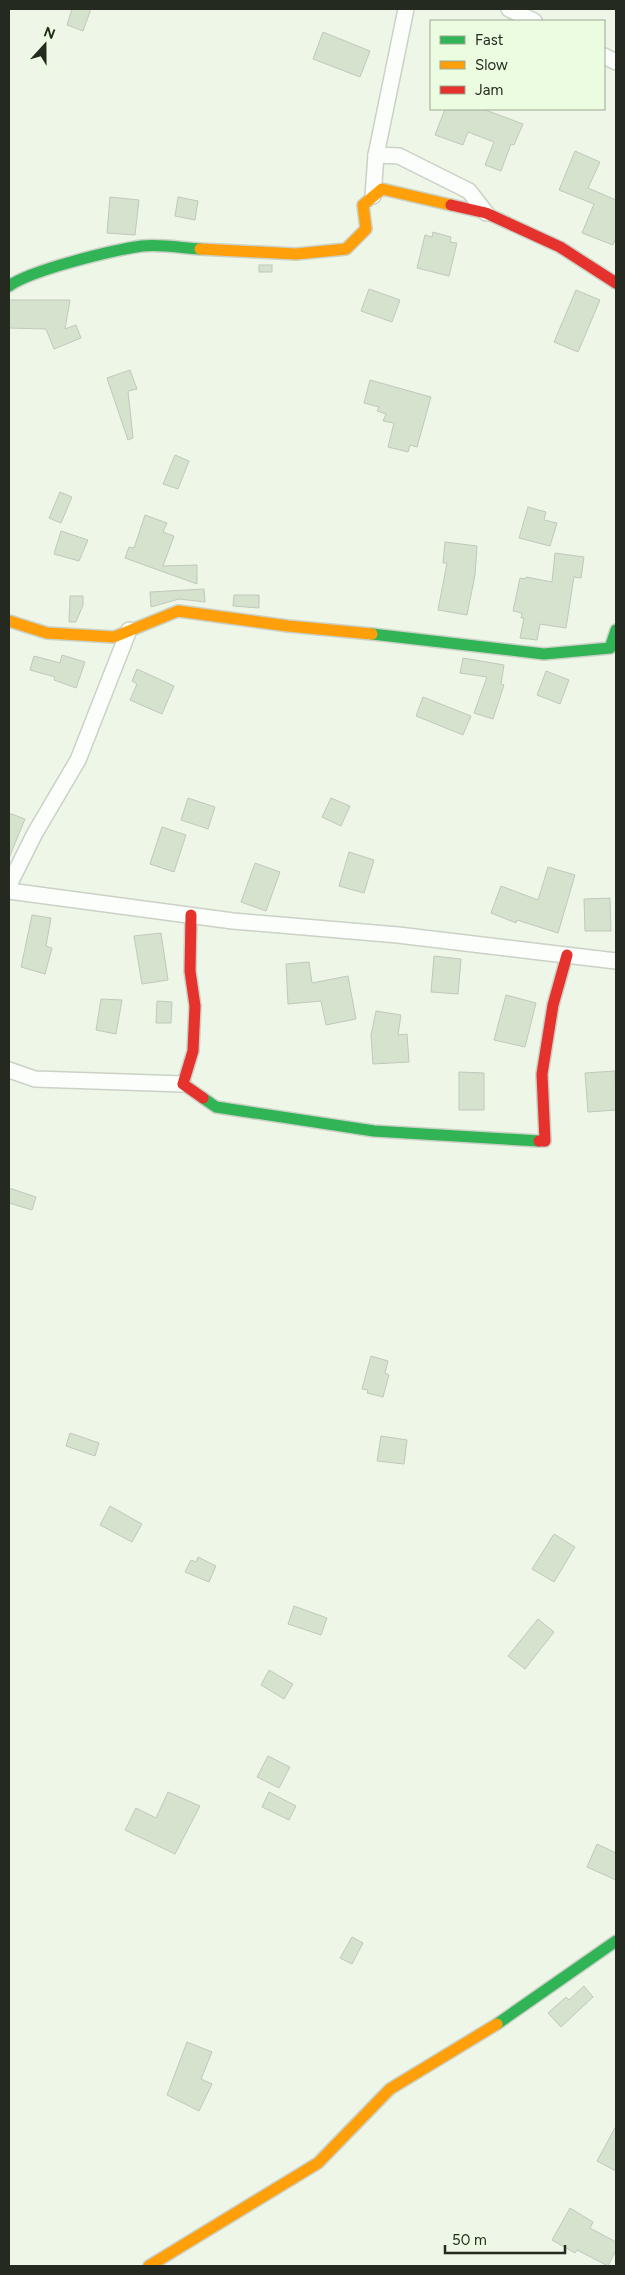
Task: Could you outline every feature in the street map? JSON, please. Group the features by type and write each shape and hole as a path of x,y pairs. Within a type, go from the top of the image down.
{"street":[{"path":"374,196 376,155 406,9"},
{"path":"509,9 532,20"},
{"path":"376,155 399,156 469,191 486,213"},
{"path":"9,286 17,280 72,262 143,246 296,254 346,249 366,229 362,205 382,189 486,213 560,247 616,283"},
{"path":"9,621 47,633 114,637 178,611 288,626 468,644 544,654 613,649 616,630"},
{"path":"9,885 35,833 78,760 129,630"},
{"path":"9,891 191,915 398,935 616,961"},
{"path":"183,1084 193,1051 195,1006 190,970 191,915"},
{"path":"9,1070 34,1079 183,1084 216,1107 374,1131 415,1132 482,1139 546,1141 542,1074 553,1005 567,955"},
{"path":"150,2266 318,2163 390,2089 510,2016 616,1941"}],"building":[{"path":"72,9 91,9 83,31 67,25"},
{"path":"323,32 370,51 360,77 313,59"},
{"path":"445,110 486,110 523,124 514,145 511,144 501,171 485,165 494,142 468,132 463,145 435,135"},
{"path":"575,151 600,162 588,188 616,200 616,237 613,245 582,233 594,204 559,190"},
{"path":"110,197 139,200 135,235 107,233"},
{"path":"178,197 198,201 195,220 175,216"},
{"path":"433,232 451,237 450,242 457,243 449,276 417,268 425,235 432,237"},
{"path":"259,265 272,265 272,272 259,272"},
{"path":"369,289 400,300 392,322 361,311"},
{"path":"576,290 600,300 578,352 554,342"},
{"path":"9,300 70,300 65,329 76,325 81,338 54,349 46,329 9,328"},
{"path":"130,370 137,389 128,391 133,438 128,440 107,378"},
{"path":"370,380 431,397 417,447 410,445 408,452 388,447 394,423 383,421 386,414 377,411 379,407 364,403"},
{"path":"175,455 189,461 178,489 163,484"},
{"path":"60,492 72,497 61,523 49,518"},
{"path":"528,507 546,512 544,520 557,523 550,546 519,538"},
{"path":"145,515 167,523 163,532 174,536 163,566 197,565 197,584 125,558 129,547 134,548"},
{"path":"61,531 88,540 79,561 54,554"},
{"path":"445,542 477,546 475,575 467,615 438,610 447,563 443,563"},
{"path":"555,553 584,557 581,578 574,577 566,628 540,624 537,640 520,638 524,618 521,618 522,613 513,611 520,578 526,579 526,577 552,582"},
{"path":"204,589 205,602 179,599 151,607 150,592"},
{"path":"234,595 259,595 259,608 233,606"},
{"path":"70,596 83,596 83,605 76,622 69,622"},
{"path":"62,655 85,662 76,688 54,680 55,677 30,670 34,656 60,663"},
{"path":"463,658 504,665 501,684 504,685 493,719 474,713 487,677 460,673"},
{"path":"137,669 174,686 162,714 130,700 137,684 132,681"},
{"path":"546,671 569,680 560,704 537,695"},
{"path":"423,697 471,716 463,735 416,716"},
{"path":"188,798 215,807 208,829 181,820"},
{"path":"331,798 350,806 341,826 322,817"},
{"path":"9,813 25,819 9,858"},
{"path":"162,827 186,835 174,872 150,864"},
{"path":"349,852 374,860 364,893 339,886"},
{"path":"255,863 280,872 266,911 241,902"},
{"path":"548,867 575,875 558,933 517,920 516,923 491,913 501,886 538,900"},
{"path":"610,898 611,931 585,931 584,899"},
{"path":"32,915 51,918 46,946 52,948 45,974 21,967"},
{"path":"161,933 168,980 142,984 134,936"},
{"path":"434,956 461,959 458,994 431,992"},
{"path":"309,962 312,983 348,976 356,1019 326,1025 321,1001 288,1004 286,964"},
{"path":"506,995 536,1003 525,1047 494,1040"},
{"path":"101,999 122,1000 116,1034 96,1030"},
{"path":"157,1001 172,1002 171,1023 156,1023"},
{"path":"376,1011 401,1015 398,1035 407,1034 409,1062 373,1064 371,1035"},
{"path":"615,1071 616,1110 588,1112 585,1073"},
{"path":"459,1072 484,1073 484,1110 459,1110"},
{"path":"9,1188 36,1197 32,1210 9,1203"},
{"path":"371,1356 388,1361 385,1373 389,1375 383,1397 367,1393 368,1390 362,1389"},
{"path":"70,1433 99,1443 95,1456 66,1446"},
{"path":"381,1436 407,1440 404,1464 377,1461"},
{"path":"110,1506 142,1524 132,1542 100,1525"},
{"path":"554,1534 575,1547 554,1582 532,1569"},
{"path":"198,1557 216,1566 209,1582 185,1572 191,1560 196,1562"},
{"path":"294,1606 327,1618 321,1635 288,1624"},
{"path":"538,1619 554,1632 525,1669 508,1656"},
{"path":"269,1670 293,1684 284,1699 261,1685"},
{"path":"268,1756 290,1767 279,1788 257,1777"},
{"path":"168,1792 200,1806 175,1854 125,1830 136,1808 156,1818"},
{"path":"269,1792 296,1806 289,1820 262,1807"},
{"path":"597,1844 616,1853 616,1880 587,1867"},
{"path":"352,1937 363,1943 352,1964 340,1958"},
{"path":"584,1986 593,1997 561,2027 548,2013 566,1997 569,2000"},
{"path":"187,2042 212,2052 201,2079 212,2084 199,2111 167,2095"},
{"path":"616,2126 616,2171 597,2161"},
{"path":"570,2208 593,2222 590,2228 616,2242 616,2250 608,2266 577,2250 575,2253 552,2240"}],"traffic: fast":[{"path":"9,286 53,267 129,248 157,245 200,249"},
{"path":"372,634 544,654 610,648 616,630"},
{"path":"203,1098 216,1107 374,1131 539,1141"},
{"path":"497,2024 616,1941"}],"traffic: slow":[{"path":"200,249 296,254 346,249 366,229 363,205 382,189 451,205"},
{"path":"9,621 47,633 114,637 178,611 288,626 372,634"},
{"path":"149,2266 318,2163 390,2089 497,2024"}],"traffic: jam":[{"path":"451,205 486,213 560,247 616,283"},
{"path":"191,915 190,971 195,1006 193,1051 183,1084 203,1098"},
{"path":"539,1141 545,1141 542,1074 553,1005 567,955"}]}
